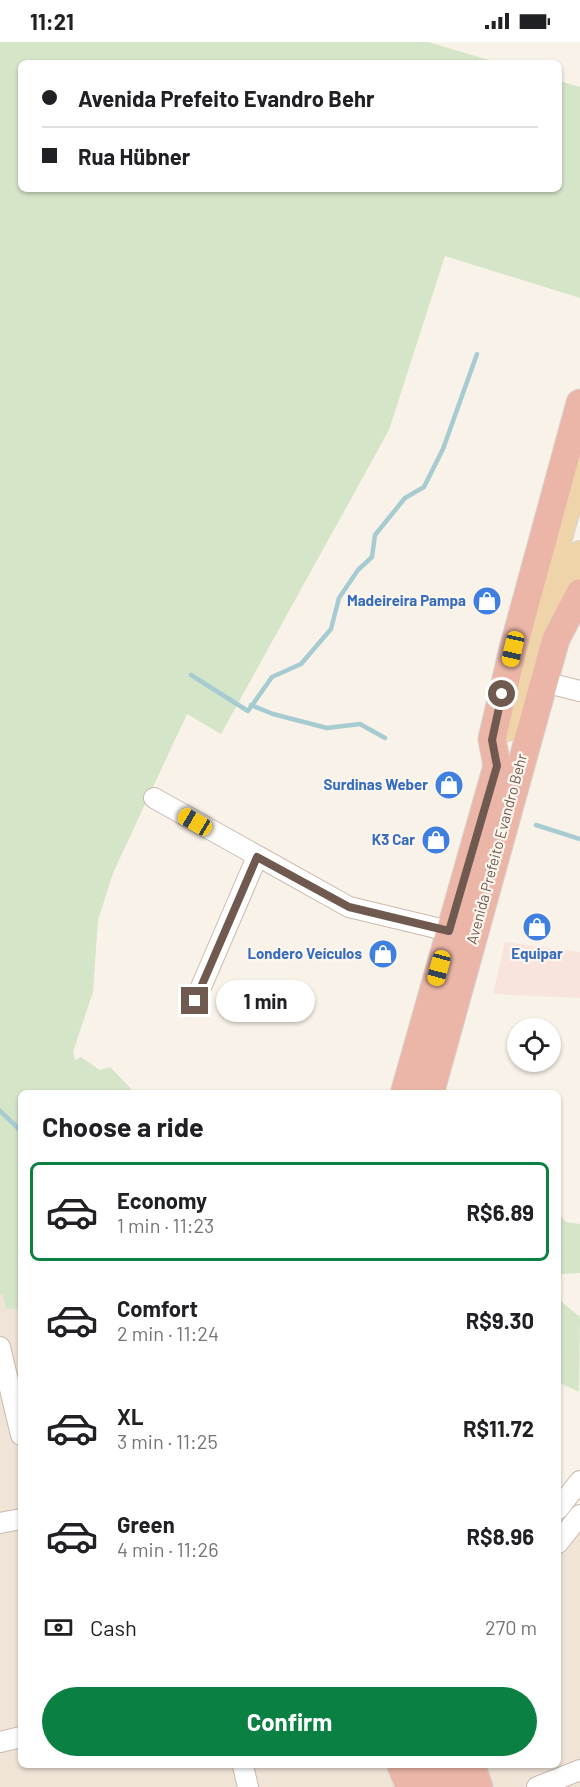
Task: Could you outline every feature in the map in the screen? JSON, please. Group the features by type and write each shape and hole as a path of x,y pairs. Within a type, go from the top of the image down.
{"highway":[{"name":"Avenida Prefeito Evandro Behr","path":"405,1090 497,766 492,740 519,627 580,403"},
{"name":"Avenida Prefeito Evandro Behr","path":"431,1090 556,639 580,594"},
{"path":"402,1768 410,1787"},
{"path":"428,1768 436,1787"},
{"path":"450,1768 458,1787"},
{"path":"473,1768 479,1787"}],"main road":[{"name":"Avenida Prefeito Evandro Behr","path":"497,766 580,466"},
{"name":"Avenida Prefeito Evandro Behr","path":"556,639 580,553"}],"street":[{"path":"544,682 580,691"},
{"path":"154,798 349,907 449,931"},
{"path":"195,1001 257,857"},
{"path":"0,1347 18,1422"},
{"path":"561,1505 580,1481"},
{"path":"561,1537 570,1518"},
{"path":"0,1523 18,1520"},
{"path":"0,1742 18,1738"},
{"path":"243,1768 248,1787"},
{"path":"537,1787 580,1770"}],"shaded area":[{"path":"505,942 580,952 580,998 493,994"},
{"path":"0,1132 18,1137 18,1768 438,1768 446,1787 0,1787"},
{"path":"580,1515 580,1787 479,1787 473,1768 561,1768 561,1539"}],"green space":[{"path":"0,42 428,42 489,60 18,60 18,192 562,192 562,82 580,87 580,298 445,256 389,430 221,734 187,714 113,873 98,920 93,992 73,1052 75,1060 81,1057 100,1070 110,1067 132,1090 18,1090 18,1309 6,1309 3,1294 0,1294"},
{"path":"561,1216 566,1222 580,1224 580,1273 561,1274"},
{"path":"561,1301 580,1317 579,1392 561,1383"}],"waterway":[{"path":"191,675 248,711 272,677 301,664 331,629 339,598 358,570 372,557 375,535 405,498 424,487 443,449 477,354"},
{"path":"251,705 273,714 327,728 360,724 385,738"},
{"path":"536,825 580,839"},
{"path":"0,1111 18,1128"}],"place":[{"name":"Madeireira Pampa","path":"487,601"},
{"name":"Surdinas Weber","path":"449,785"},
{"name":"K3 Car","path":"436,840"},
{"name":"Equipar","path":"537,927"},
{"name":"Londero Veículos","path":"383,954"}],"route":[{"path":"195,1001 257,857 349,907 449,931 497,766 492,740 502,694"}]}
